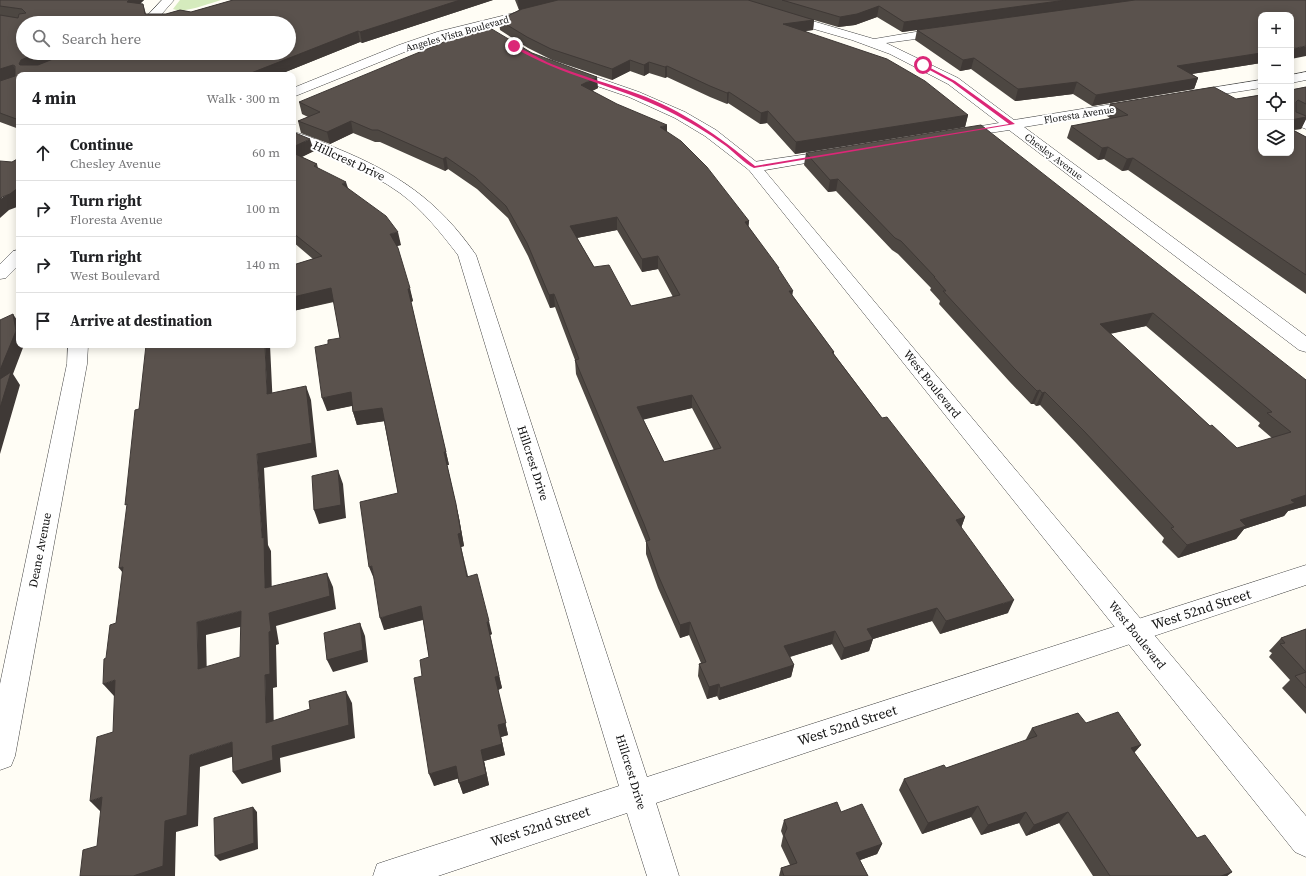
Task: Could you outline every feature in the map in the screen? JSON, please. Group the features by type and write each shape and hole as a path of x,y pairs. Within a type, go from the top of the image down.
{"street":[{"path":"154,16 168,0"},
{"name":"Angeles Vista Boulevard","path":"296,92 403,48 441,35 580,0"},
{"name":"Chesley Avenue","path":"730,0 783,18 874,43 923,65 954,82 1013,124 1306,346"},
{"path":"482,25 501,38"},
{"path":"874,43 884,40 954,30"},
{"name":"West Boulevard","path":"553,66 638,95 669,109 728,145 754,167 1306,841"},
{"path":"1294,78 1306,76"},
{"path":"1175,98 1258,84"},
{"path":"1237,88 1255,97"},
{"name":"Floresta Avenue","path":"942,136 1152,102"},
{"path":"1294,119 1306,125"},
{"name":"Hillcrest Drive","path":"296,137 376,172 407,190 442,223 467,255 663,876"},
{"path":"754,167 847,152"},
{"path":"0,274 16,260"},
{"name":"Deane Avenue","path":"0,756 76,371 78,348"},
{"name":"West 52nd Street","path":"389,876 1306,575"}],"green space":[{"path":"180,0 221,0 190,9 173,9"}],"building":[{"path":"0,0 129,0 127,2 143,4 145,14 166,14 180,10 191,12 233,0 460,0 360,32 358,31 296,55 296,16 18,16 19,14 26,13 22,9 0,6"},
{"path":"558,0 748,0 814,20 783,24 887,59 925,81 968,115 796,142 768,111 761,113 729,92 727,93 710,86 667,66 665,67 649,62 644,65 630,60 612,69 551,49 527,37 499,20 522,9"},
{"path":"782,0 1066,0 904,22 879,6 857,14 840,17"},
{"path":"1135,0 1306,0 1306,46 1294,48 1294,12 1258,12 1258,53 1177,66 1198,78 1096,95 1077,82 1018,89 974,58 963,60 917,30"},
{"path":"0,15 16,18 16,60 21,60 20,65 38,65 50,60 284,60 254,72 16,72 16,119 0,113 0,81 15,76 15,66 13,65 0,69"},
{"path":"485,25 532,53 597,77 581,85 617,104 667,125 660,127 681,141 707,167 749,221 745,222 779,268 793,291 789,291 834,352 832,352 882,418 887,417 965,517 956,520 1014,600 946,621 937,608 867,629 873,639 844,648 835,631 784,646 794,665 720,688 719,684 709,687 699,664 706,662 690,622 680,625 658,575 646,541 650,540 575,360 579,359 554,294 549,295 527,243 506,206 475,177 446,157 443,159 378,130 372,130 351,121 327,132 298,121 320,112 299,102","holes":["617,217 642,259 658,256 680,295 631,306 609,265 594,267 570,226","692,395 721,448 664,462 637,407"]},
{"path":"1214,87 1236,99 1258,95 1258,156 1294,156 1294,131 1306,137 1306,275 1133,158 1127,159 1108,147 1102,148 1071,126 1128,115 1110,104"},
{"path":"1306,87 1306,104 1298,100 1296,102 1296,112 1306,117 1294,119 1294,89"},
{"path":"981,125 1306,380 1306,495 1291,500 1295,503 1240,520 1246,526 1187,545 1171,528 1174,527 1084,431 1045,392 1042,393 1040,390 1037,391 1014,368 943,291 946,291 901,241 895,238 838,179 830,180 806,153","holes":["1153,313 1272,412 1267,413 1291,432 1237,448 1212,425 1210,426 1100,324"]},
{"path":"296,133 310,139 296,146"},
{"path":"296,154 317,164 314,166 346,182 342,184 386,216 398,232 390,234 398,248 410,288 408,289 446,452 444,452 456,504 461,533 458,534 467,577 477,574 489,621 487,622 499,676 495,677 506,723 498,725 502,744 481,750 486,774 459,783 456,766 429,774 414,678 422,676 420,660 429,657 421,606 380,618 372,566 369,567 360,502 398,493 382,408 353,412 351,392 322,398 315,347 328,344 328,340 340,338 331,288 296,296 296,264 322,256 296,235"},
{"path":"16,160 16,189 0,199 0,161 12,162"},
{"path":"13,314 16,331 0,370 0,320"},
{"path":"146,348 265,348 267,394 306,386 312,443 257,454 262,538 264,537 265,588 327,573 330,596 269,613 271,631 269,632 270,674 265,675 266,723 310,709 309,701 346,691 349,725 272,746 273,760 233,772 232,742 190,755 187,815 165,821 163,866 133,876 80,876 83,850 97,846 102,797 90,801 97,737 113,732 115,680 103,684 104,659 106,658 110,625 116,623 123,567 119,568 127,504 125,505 135,410 139,409","holes":["241,611 240,657 198,669 197,622"]},
{"path":"11,372 0,408 0,379"},
{"path":"338,470 341,505 314,510 312,476"},
{"path":"360,623 363,650 327,660 324,633"},
{"path":"1306,629 1306,672 1280,644 1285,643 1281,638"},
{"path":"1306,672 1306,688 1295,676"},
{"path":"1118,712 1141,745 1131,748 1197,838 1205,835 1232,872 1221,876 1110,876 1068,812 1034,825 1026,812 988,825 978,806 928,823 904,779 944,765 946,768 1037,736 1032,728 1078,713 1086,723"},
{"path":"837,802 841,812 862,804 882,844 856,853 868,876 784,876 781,868 797,863 784,835 787,828 784,820"},
{"path":"253,807 254,843 215,856 214,818"}],"route":[{"path":"514,46 532,57 553,66 638,95 669,109 696,123 728,145 754,167 1013,124 954,82 923,65"}]}
